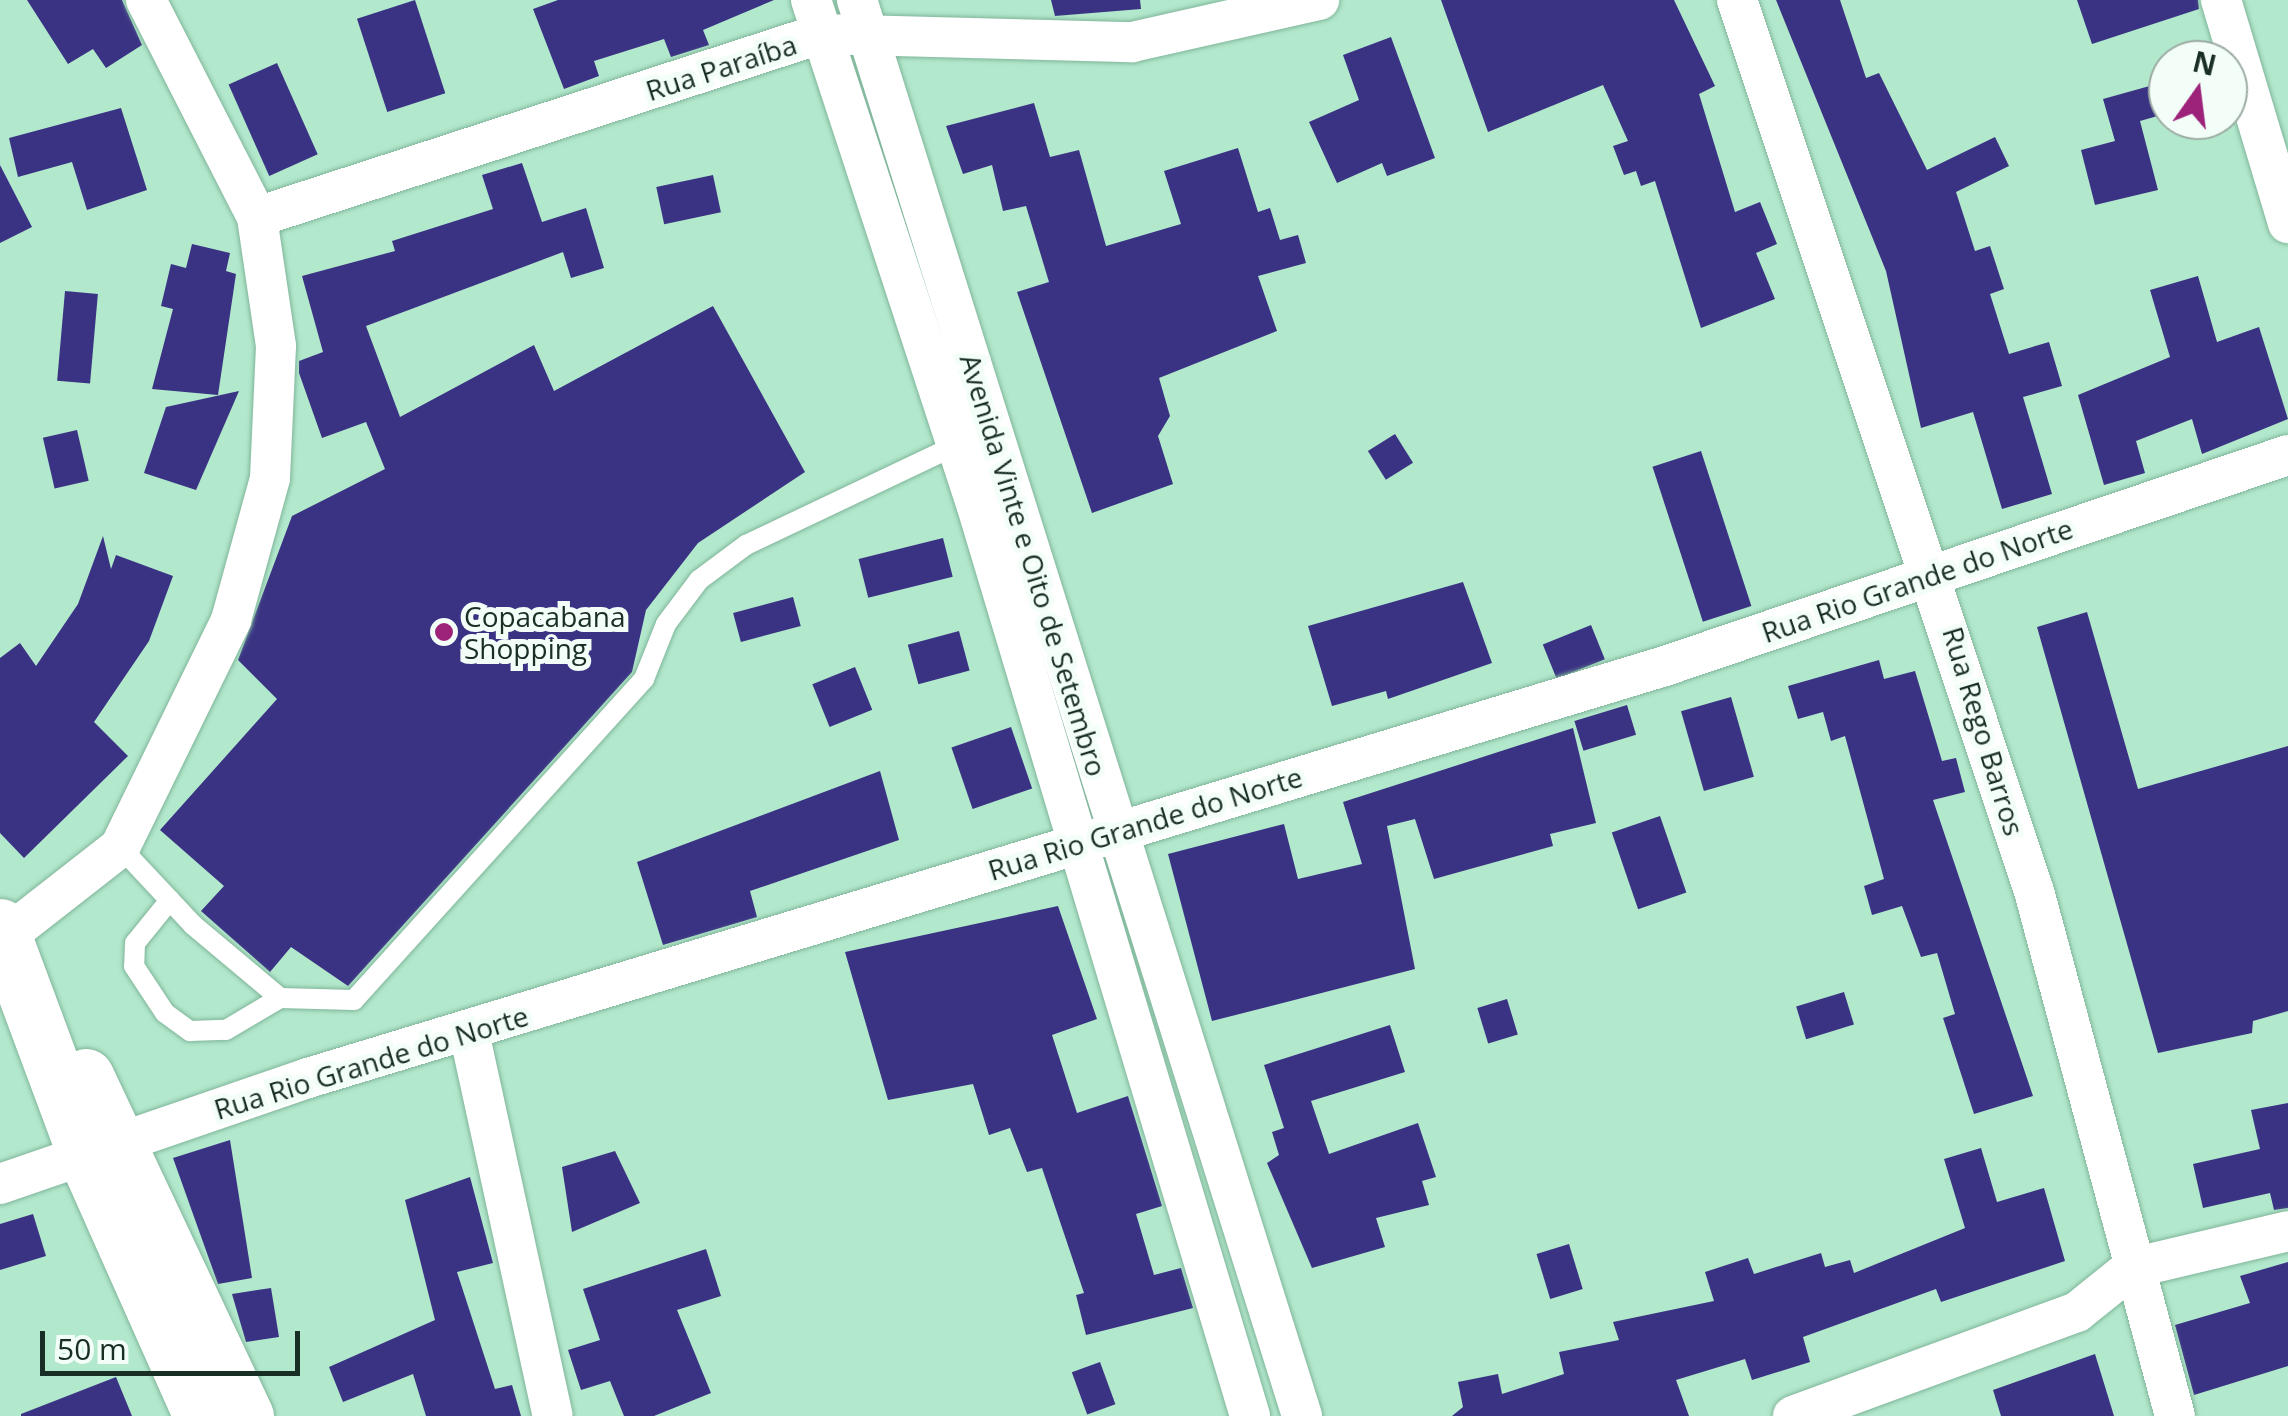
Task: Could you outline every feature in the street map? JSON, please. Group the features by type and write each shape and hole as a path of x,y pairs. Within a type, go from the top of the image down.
{"main road":[{"path":"10,948 104,1152 246,1416"},
{"path":"104,1152 200,1416"}],"street":[{"path":"10,948 120,846 231,620 270,478 276,346 256,217 146,0"},
{"name":"Avenida Vinte e Oito de Setembro","path":"857,0 1302,1416"},
{"name":"Rua Paraíba","path":"256,217 816,17 867,39 1132,42 1319,0"},
{"name":"Rua Rego Barros","path":"1736,0 1935,573 2034,891 2132,1268 2175,1416"},
{"path":"2221,0 2288,223"},
{"name":"Avenida Vinte e Oito de Setembro","path":"816,17 977,508 1074,843 1250,1416"},
{"name":"Rua Rio Grande do Norte","path":"0,1184 468,1032 1074,843 1646,672 2288,455"},
{"path":"977,508 1016,498"},
{"path":"468,1032 552,1416"},
{"path":"1793,1416 2076,1312 2132,1268 2288,1231"}],"lane":[{"path":"120,846 170,900 280,998 321,1004 370,987 644,679 666,624 699,580 746,545 957,445"},
{"path":"170,900 136,943 134,966 166,1013 190,1031 226,1030 280,998"}],"building":[{"path":"27,0 122,0 142,45 106,68 93,49 68,64"},
{"path":"415,0 445,93 387,112 357,19"},
{"path":"558,0 774,0 703,30 709,45 671,57 664,39 594,61 599,76 564,89 533,9"},
{"path":"1051,0 1140,0 1141,9 1055,16"},
{"path":"1441,0 1674,0 1715,86 1699,94 1735,212 1760,202 1777,244 1756,253 1775,299 1701,328 1655,181 1641,186 1636,171 1624,175 1613,146 1628,141 1603,85 1488,132"},
{"path":"1776,0 1840,0 1866,78 1879,73 1927,170 1995,137 2009,166 1956,192 1975,251 1990,246 2004,289 1990,294 2009,354 2049,342 2062,386 2023,397 2052,494 2002,509 1973,412 1921,428 1886,271"},
{"path":"2077,0 2198,0 2199,9 2092,44"},
{"path":"1391,37 1435,158 1387,176 1382,163 1337,183 1309,122 1359,100 1343,55"},
{"path":"277,63 318,154 269,176 229,85"},
{"path":"2148,86 2148,119 2140,121 2158,190 2095,205 2081,150 2115,141 2103,99"},
{"path":"1034,103 1050,157 1079,150 1106,246 1181,224 1164,171 1238,148 1258,212 1270,208 1280,240 1298,235 1306,263 1258,276 1277,331 1159,378 1170,416 1158,436 1173,484 1092,513 1017,292 1049,282 1026,206 1003,211 992,165 963,174 946,126"},
{"path":"121,108 147,190 87,210 72,162 18,177 9,138"},
{"name":"Copacabana Shopping","path":"522,163 542,222 586,208 604,268 571,278 563,252 366,326 400,417 534,345 554,391 713,306 805,472 698,543 646,610 632,672 348,986 291,947 270,972 201,911 224,886 160,830 277,699 238,660 292,516 385,469 366,422 322,438 299,373 299,361 323,352 302,276 395,251 392,241 493,209 482,175"},
{"path":"0,165 32,227 0,243"},
{"path":"713,175 721,212 664,224 656,187"},
{"path":"192,244 230,253 226,271 236,274 218,395 152,389 173,309 161,306 171,264 186,268"},
{"path":"2198,276 2217,342 2259,327 2288,419 2202,454 2192,419 2136,441 2145,473 2104,485 2078,395 2170,357 2150,290"},
{"path":"65,291 98,294 90,384 57,381"},
{"path":"239,391 196,490 144,473 166,407"},
{"path":"77,430 89,481 55,489 43,438"},
{"path":"1395,434 1413,463 1386,480 1368,451"},
{"path":"1701,451 1751,606 1703,622 1652,467"},
{"path":"103,536 111,569 116,555 173,576 149,641 94,722 128,756 24,858 0,833 0,658 20,643 36,666 78,604"},
{"path":"943,538 953,577 868,598 859,559"},
{"path":"1463,582 1492,663 1388,699 1386,691 1332,706 1308,626"},
{"path":"793,597 801,626 741,642 733,613"},
{"path":"2087,612 2138,789 2288,746 2288,1011 2253,1021 2252,1033 2158,1053 2037,627"},
{"path":"1591,625 1605,659 1557,679 1543,644"},
{"path":"959,631 970,671 918,684 908,645"},
{"path":"1879,660 1884,679 1915,671 1942,761 1956,758 1965,792 1933,800 2033,1096 1974,1114 1943,1018 1955,1014 1937,953 1921,957 1902,906 1872,915 1864,886 1884,879 1845,736 1831,741 1823,712 1798,719 1788,686"},
{"path":"855,667 872,710 830,727 812,684"},
{"path":"1731,697 1754,777 1704,791 1681,711"},
{"path":"1627,705 1636,735 1583,751 1574,721"},
{"path":"1011,727 1032,788 973,809 951,748"},
{"path":"1573,728 1596,823 1550,834 1553,846 1434,879 1415,819 1387,826 1415,969 1212,1021 1168,854 1284,824 1298,879 1362,864 1343,802"},
{"path":"880,771 899,840 750,891 757,917 663,945 637,862"},
{"path":"1660,816 1686,893 1638,909 1612,833"},
{"path":"1058,906 1097,1019 1052,1035 1077,1113 1128,1096 1162,1206 1136,1214 1154,1275 1181,1268 1193,1308 1086,1335 1076,1295 1084,1293 1042,1168 1027,1172 1010,1128 989,1135 973,1084 888,1100 845,952"},
{"path":"1844,992 1854,1025 1806,1039 1796,1007"},
{"path":"1507,999 1518,1034 1488,1043 1477,1008"},
{"path":"1390,1025 1405,1072 1311,1101 1329,1154 1418,1123 1436,1177 1422,1181 1429,1205 1376,1218 1385,1247 1312,1268 1267,1163 1279,1155 1272,1132 1284,1128 1264,1065"},
{"path":"2288,1103 2288,1208 2274,1210 2270,1193 2203,1208 2193,1164 2260,1149 2251,1110"},
{"path":"230,1140 252,1278 218,1284 173,1158"},
{"path":"1981,1148 1997,1202 2044,1188 2065,1261 1941,1302 1936,1289 1803,1337 1810,1362 1752,1380 1745,1359 1676,1380 1689,1416 1452,1416 1463,1407 1458,1382 1498,1374 1502,1394 1564,1374 1559,1352 1619,1340 1613,1322 1714,1301 1705,1272 1748,1258 1754,1274 1821,1253 1825,1267 1850,1260 1854,1273 1965,1228 1944,1159"},
{"path":"615,1151 640,1203 572,1232 562,1167"},
{"path":"470,1177 493,1263 457,1272 495,1389 512,1385 521,1416 426,1416 413,1374 343,1402 329,1367 435,1320 405,1200"},
{"path":"33,1214 46,1256 0,1270 0,1224"},
{"path":"1569,1244 1583,1289 1550,1299 1536,1254"},
{"path":"706,1249 721,1296 677,1310 711,1393 654,1416 624,1416 610,1381 581,1390 568,1350 600,1340 583,1289"},
{"path":"2288,1262 2288,1366 2194,1395 2175,1325 2250,1303 2240,1276"},
{"path":"271,1288 279,1337 246,1342 232,1294"},
{"path":"2095,1354 2114,1416 2001,1416 1993,1390"},
{"path":"1100,1362 1115,1404 1087,1415 1072,1372"},
{"path":"116,1377 132,1416 21,1416 21,1414"}],"place":[{"name":"Copacabana Shopping","path":"444,632"}]}
